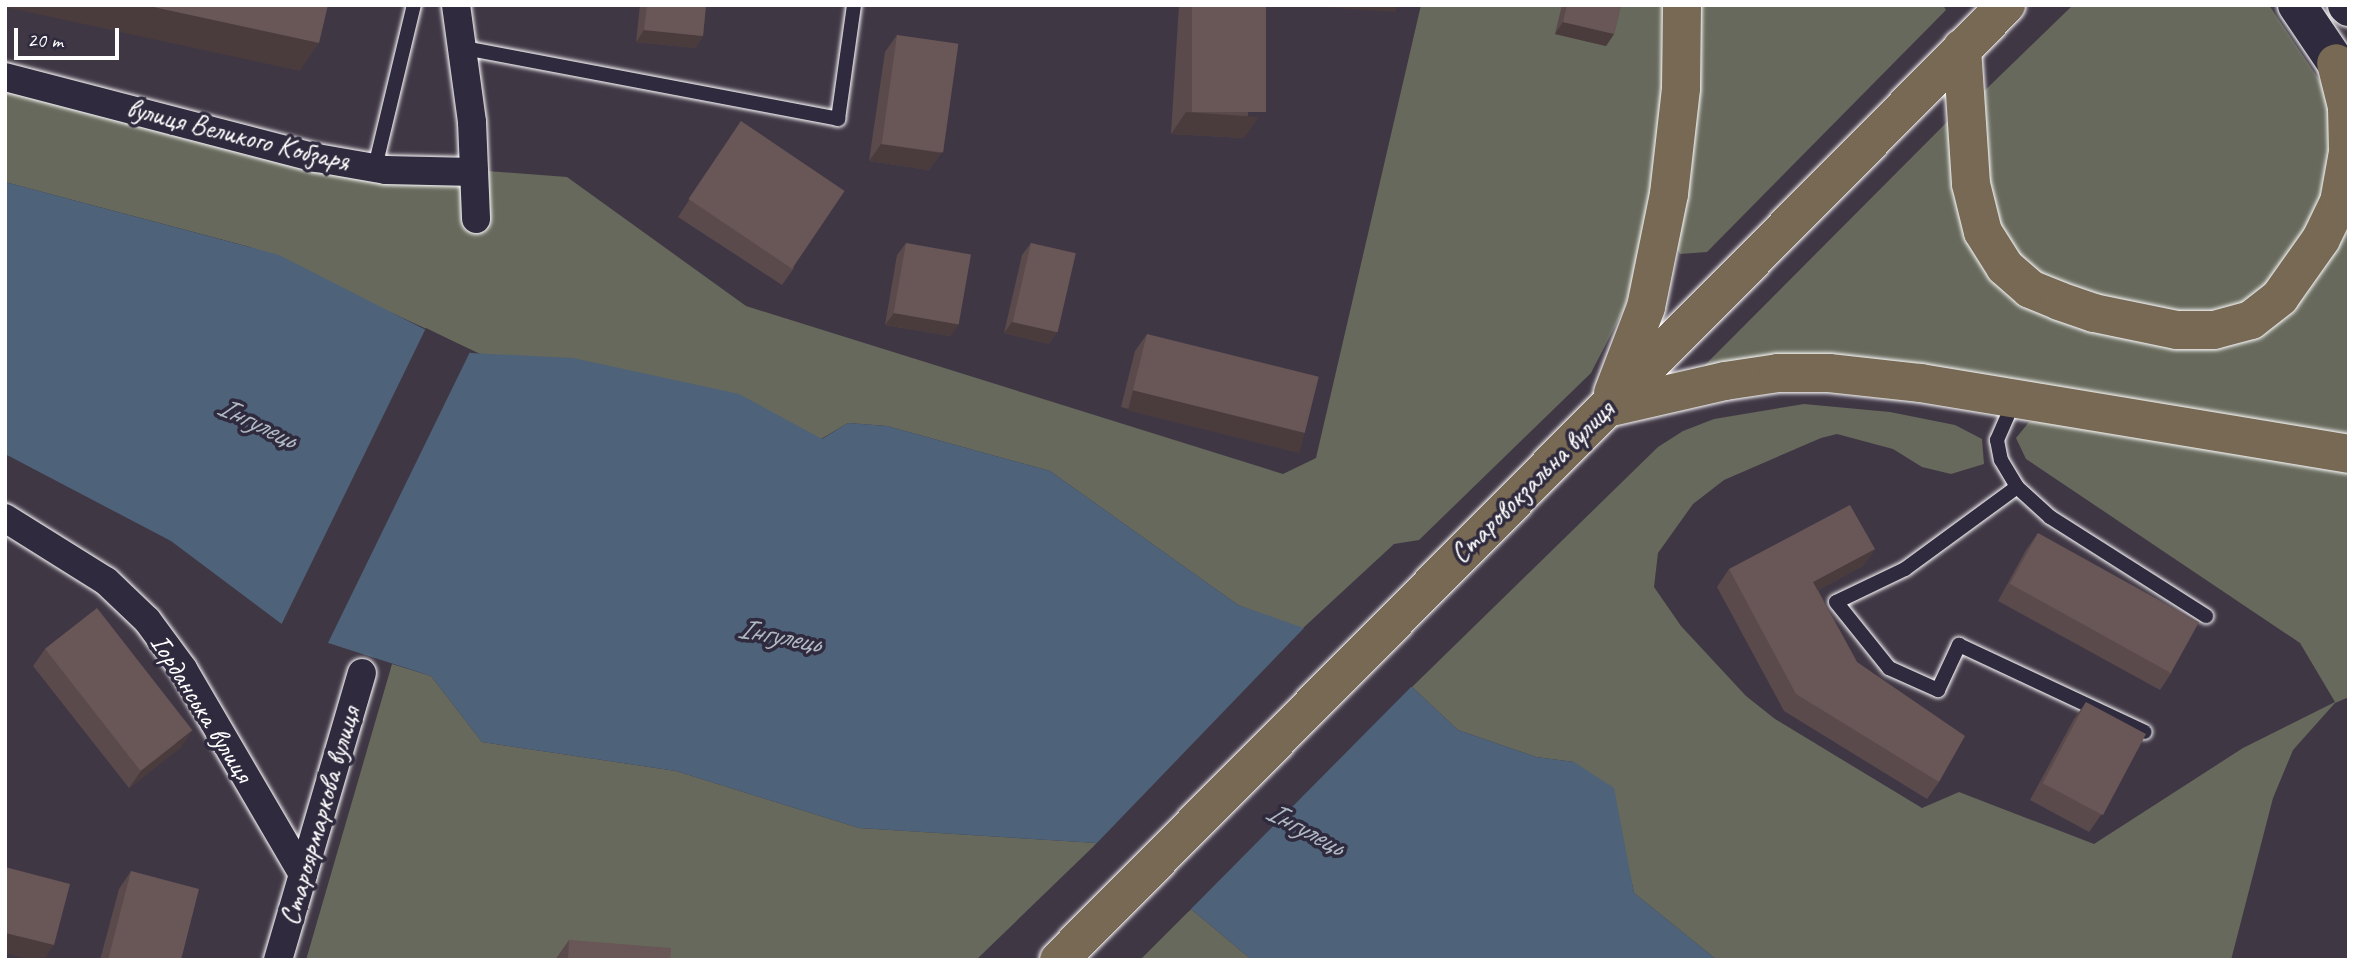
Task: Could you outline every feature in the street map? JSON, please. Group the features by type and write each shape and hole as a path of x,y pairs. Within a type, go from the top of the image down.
{"main road":[{"path":"1607,408 1646,307 1669,194 1681,88 1682,5"},
{"name":"Старовокзальна вулиця","path":"1066,954 2006,5"},
{"path":"1962,48 1971,184 1983,232 2005,267 2030,289 2094,313 2177,330 2214,330 2251,320 2280,297 2320,239 2339,202 2348,152 2347,107 2342,72 2297,5"},
{"path":"1607,408 1778,373 1921,383 2349,454"}],"street":[{"path":"456,5 464,48 476,219"},
{"name":"вулиця Великого Кобзаря","path":"5,77 317,158 374,167 474,172"},
{"name":"Іорданська вулиця","path":"5,518 106,582 146,620 183,669 303,874"},
{"name":"Староярмаркова вулиця","path":"278,960 362,673"}],"lane":[{"path":"374,167 414,5"},
{"path":"464,48 838,118 854,5"},
{"path":"2015,398 1997,440 2001,460 2017,487 2050,517 2206,616"},
{"path":"2017,487 1905,569 1836,602 1889,668 1938,690 1959,645 2146,732"}],"green space":[{"path":"1421,5 1669,5 1660,195 1624,309 1591,373 1419,540 1394,544 1302,629 1238,605 1050,471 887,426 848,423 752,480 250,247 5,182 5,77 317,158 567,177 746,306 1283,474 1316,458"},
{"path":"1693,5 1943,5 1946,10 1707,252 1680,254 1671,238"},
{"path":"2073,5 2269,5 2328,93 2334,148 2312,232 2245,309 2186,318 2037,279 1996,228 1977,98"},
{"path":"1953,116 1996,277 2215,343 2349,195 2349,438 1699,371"},
{"path":"1804,404 1890,412 1955,425 1982,439 1984,464 1951,474 1922,467 1893,449 1837,434 1821,438 1724,480 1693,504 1658,553 1654,587 1681,626 1746,696 1775,719 1922,808 1959,792 2094,844 2243,748 2335,702 2300,643 2026,459 2016,438 2029,422 2060,419 2349,469 2349,697 2335,703 2293,750 2273,798 2231,960 1717,960 1634,893 1625,851 1574,762 1536,757 1458,730 1412,687 1658,447 1683,431 1714,419"},
{"path":"392,664 431,676 482,742 676,771 859,828 1097,843 976,960 306,960"},
{"path":"1191,909 1252,960 1140,960"}],"water":[{"name":"Інгулець","path":"5,182 279,255 471,353 573,358 739,394 822,439 848,423 887,426 1050,471 1238,605 1347,643 1378,668 1412,687 1458,730 1536,757 1574,762 1614,788 1634,893 1717,960 1252,960 1191,909 1097,843 859,828 676,771 482,742 431,676 291,631 171,541 5,454"}],"pier":[{"path":"426,328 471,350 325,650 280,628"},
{"path":"1305,627 1349,640 1380,665 1414,684 1188,912 1094,846"}],"building":[{"path":"144,5 328,5 319,43"},
{"path":"647,5 706,5 703,36 644,30"},
{"path":"1192,5 1266,5 1266,112 1192,112"},
{"path":"1567,5 1621,5 1614,34 1563,22"},
{"path":"897,35 958,44 943,153 882,144"},
{"path":"741,121 845,191 792,269 688,199"},
{"path":"906,243 971,254 959,324 894,313"},
{"path":"1031,243 1076,253 1058,332 1013,322"},
{"path":"1147,334 1319,377 1305,433 1133,390"},
{"path":"1850,505 1875,549 1813,582 1857,662 1965,736 1939,782 1796,694 1729,569"},
{"path":"2038,533 2199,622 2171,673 2010,584"},
{"path":"97,608 192,730 140,771 45,649"},
{"path":"2086,702 2146,734 2103,815 2043,783"},
{"path":"5,867 70,884 54,945 5,933"},
{"path":"131,871 199,889 181,960 108,960"},
{"path":"569,940 671,948 670,960 568,960"}]}
